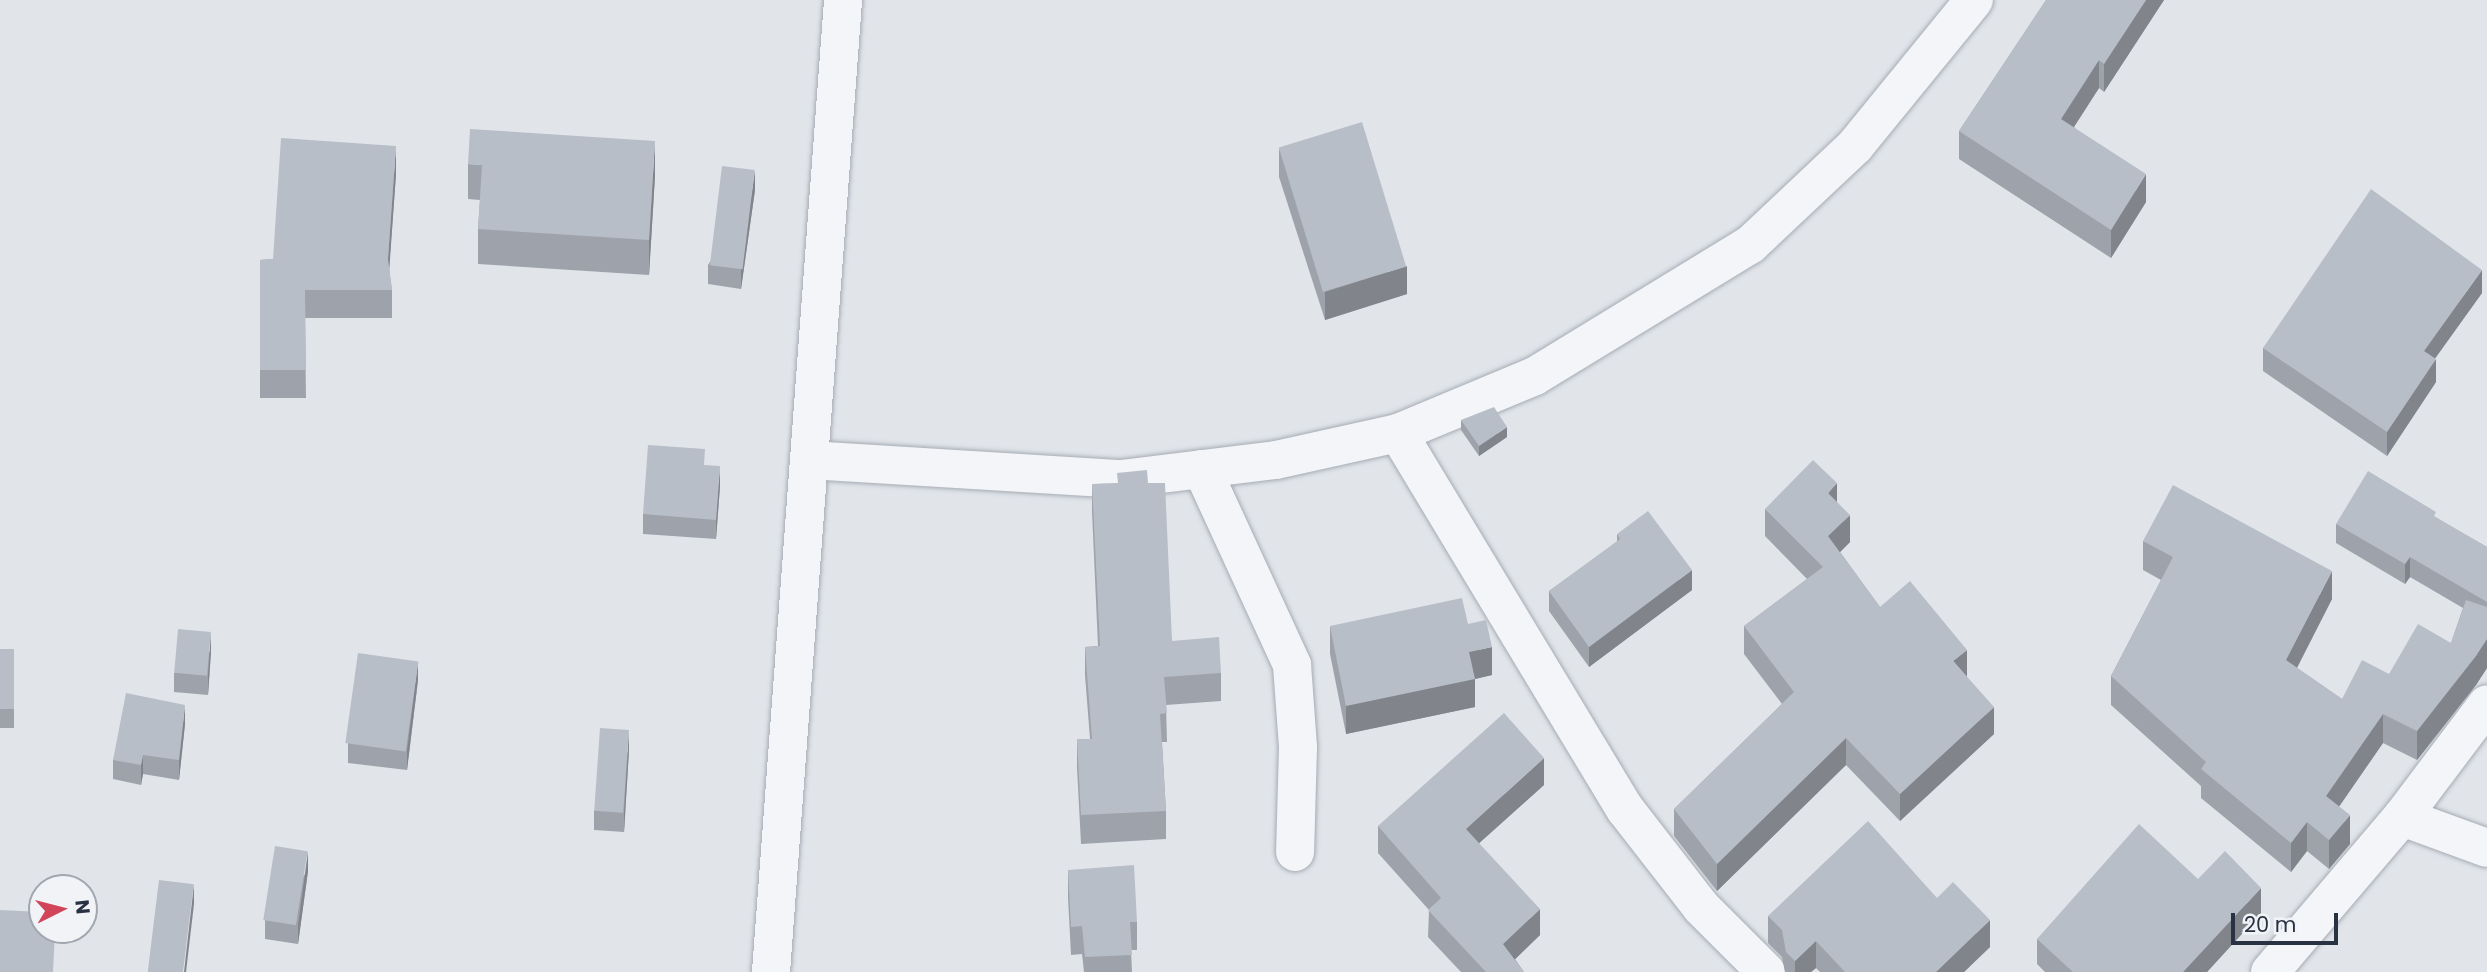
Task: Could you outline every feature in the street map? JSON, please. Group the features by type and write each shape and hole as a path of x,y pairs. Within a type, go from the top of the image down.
{"street":[{"path":"771,972 844,0"},
{"path":"809,460 1121,479 1276,460 1398,433 1535,376 1750,245 1854,146 1974,0"},
{"path":"1398,433 1625,810 1701,907 1766,972"},
{"path":"1202,470 1292,665 1298,747 1295,852"},
{"path":"2270,972 2403,817 2487,704"},
{"path":"2403,817 2487,848"}],"building":[{"path":"2046,0 2146,0 2104,64 2099,60 2061,119 2146,174 2111,230 1959,131"},
{"path":"1362,122 1406,266 1323,292 1279,147"},
{"path":"470,129 655,141 649,240 478,229 482,165 468,164"},
{"path":"281,138 396,146 388,259 392,290 305,290 306,370 260,370 260,260 273,259"},
{"path":"722,166 755,170 743,269 710,265"},
{"path":"2371,189 2482,270 2424,351 2436,359 2387,432 2263,348"},
{"path":"1494,407 1507,427 1479,446 1461,420"},
{"path":"648,445 705,449 704,465 720,466 716,520 643,514"},
{"path":"1813,460 1837,483 1828,493 1850,515 1828,536 1880,607 1910,581 1967,650 1953,661 1994,707 1900,794 1846,738 1717,864 1674,809 1794,692 1744,626 1823,567 1765,509"},
{"path":"1147,470 1148,483 1165,483 1172,641 1219,637 1221,673 1164,677 1167,713 1160,714 1166,811 1081,815 1077,739 1092,739 1085,647 1100,646 1092,484 1118,483 1117,473"},
{"path":"2368,471 2436,512 2434,516 2487,547 2487,602 2410,557 2405,564 2336,524"},
{"path":"2173,485 2332,571 2286,660 2342,699 2362,660 2389,674 2418,624 2451,643 2466,600 2487,607 2487,639 2417,731 2383,714 2326,796 2350,815 2329,840 2307,822 2291,843 2201,769 2206,762 2111,676 2173,557 2143,541"},
{"path":"1648,511 1692,570 1589,647 1549,591 1620,539 1617,534"},
{"path":"1462,598 1468,624 1486,620 1492,647 1469,652 1475,679 1346,706 1330,626"},
{"path":"178,629 211,632 207,676 174,673"},
{"path":"0,649 14,649 14,709 0,709"},
{"path":"358,653 418,661 406,752 345,743"},
{"path":"126,693 185,705 179,760 143,755 141,765 113,760"},
{"path":"1504,713 1544,758 1466,829 1540,909 1503,944 1524,972 1486,972 1428,910 1441,898 1378,826"},
{"path":"600,728 629,730 623,813 594,811"},
{"path":"1868,821 1937,898 1953,882 1990,920 1936,972 1845,972 1816,941 1795,961 1786,952 1782,930 1768,916"},
{"path":"2139,824 2198,879 2225,851 2261,888 2183,972 2073,972 2037,939"},
{"path":"275,846 308,851 296,925 263,920"},
{"path":"1134,865 1137,922 1130,922 1132,955 1085,957 1082,926 1071,927 1068,870"},
{"path":"159,880 194,884 183,972 148,972"},
{"path":"0,910 28,911 28,944 54,944 53,972 0,972"}]}
